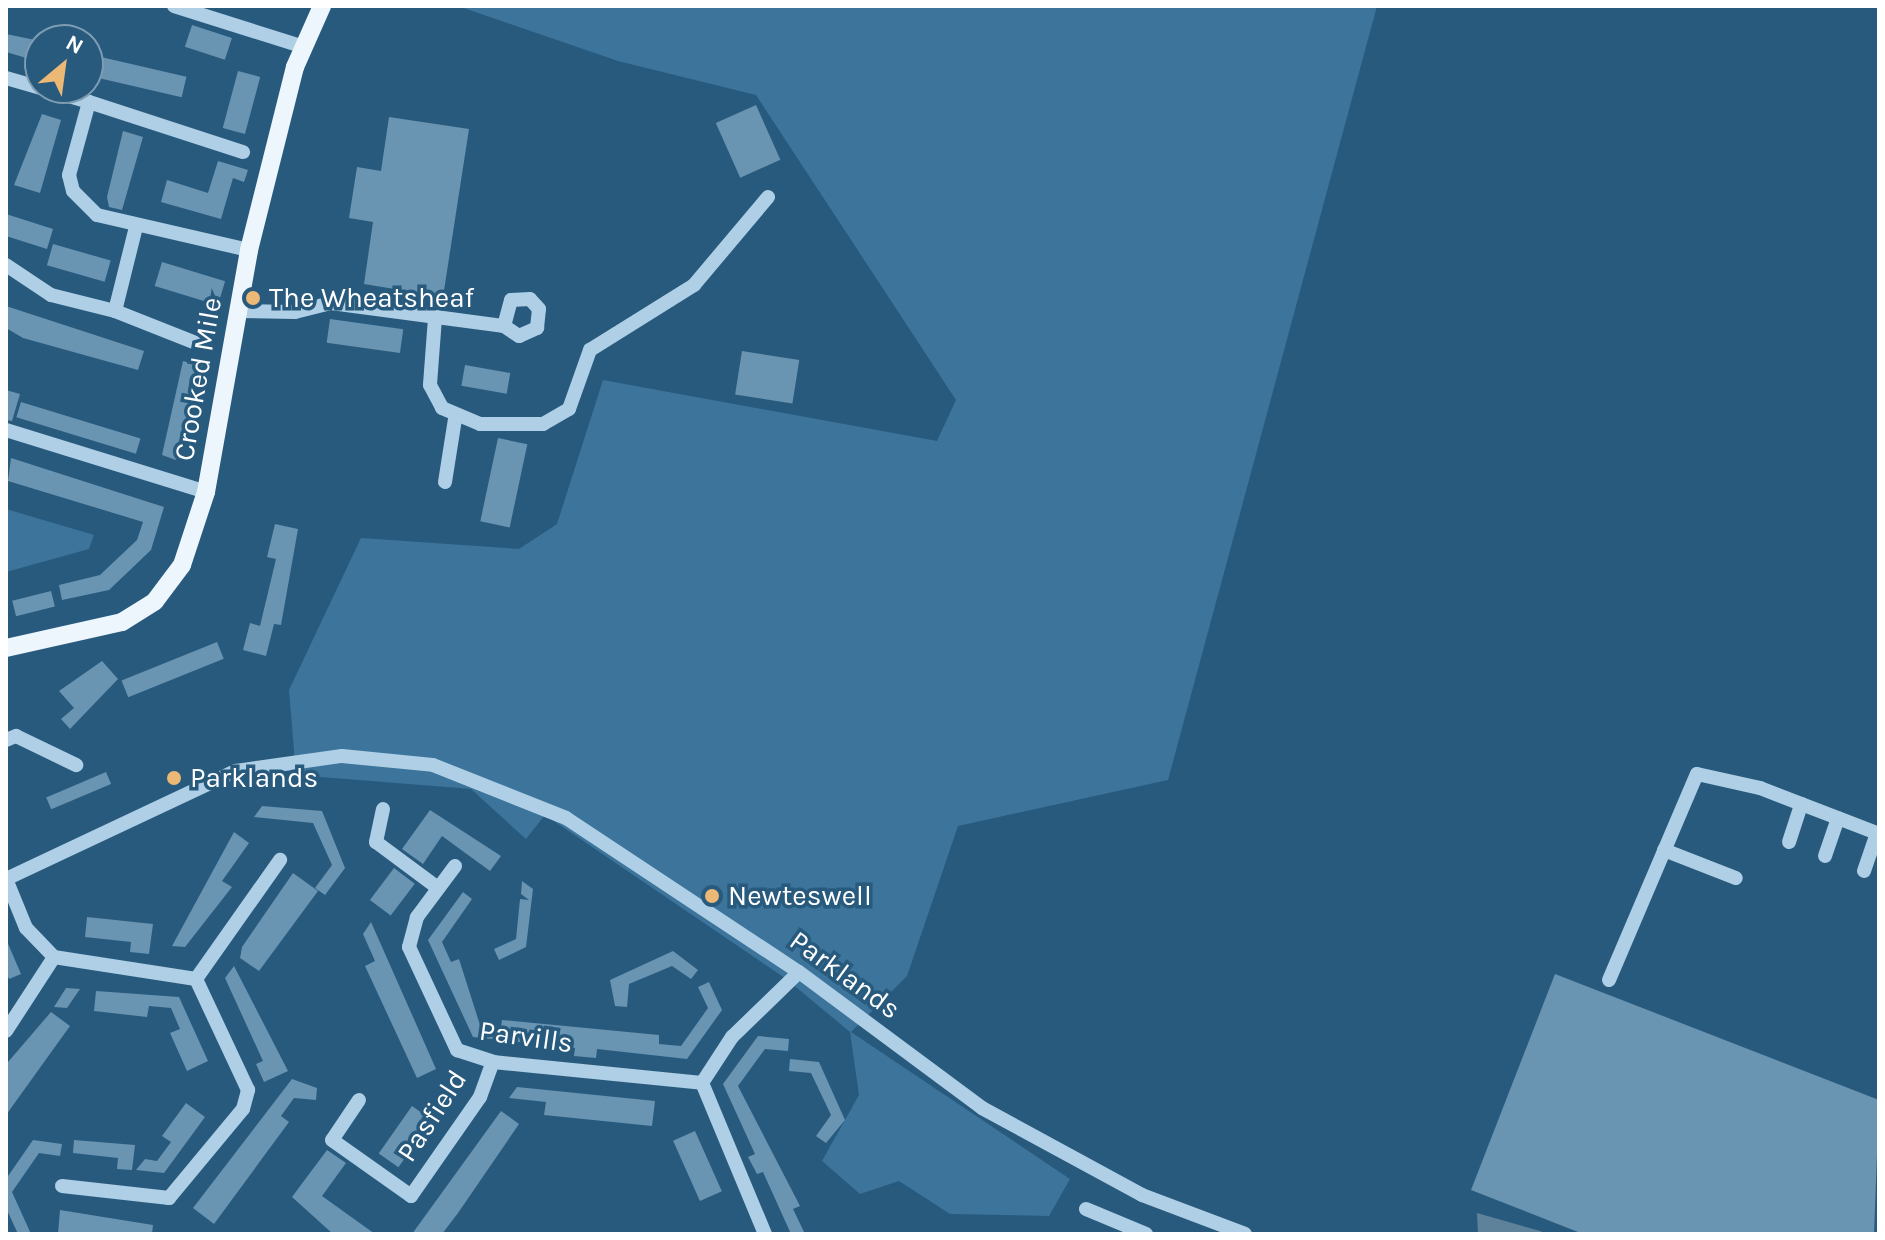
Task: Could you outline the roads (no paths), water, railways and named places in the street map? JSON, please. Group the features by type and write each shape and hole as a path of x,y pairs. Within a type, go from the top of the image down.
{"main road":[{"name":"Crooked Mile","path":"6,648 100,630 155,601 182,565 206,492 249,250 304,47 322,6"}],"street":[{"path":"174,6 304,47"},
{"path":"88,104 69,175 73,191 97,215 136,227 249,250"},
{"path":"95,104 243,152"},
{"path":"455,419 543,424 562,417 590,350 694,285 768,197"},
{"path":"115,311 136,227"},
{"path":"6,265 51,295 115,311 196,343"},
{"path":"238,311 295,312 331,303 504,326"},
{"path":"435,318 430,385 455,419 445,482"},
{"path":"6,430 206,492"},
{"path":"6,740 16,736 76,765"},
{"name":"Parklands","path":"6,879 236,771 296,759 391,759 433,765 566,818 799,972 1047,1148 1245,1234"},
{"path":"1609,980 1697,774 1801,804 1878,834 1864,871"},
{"path":"1789,842 1801,804"},
{"path":"383,809 376,842 438,888"},
{"path":"1825,856 1838,818"},
{"path":"1664,850 1736,878"},
{"path":"196,979 280,860"},
{"name":"Parvills","path":"455,866 410,933 412,965 447,1040 469,1058 702,1083"},
{"path":"6,879 26,928 54,957 196,979"},
{"path":"6,1031 54,957"},
{"path":"765,1234 702,1083 732,1037 799,972"},
{"path":"62,1186 169,1198 243,1109 248,1090 196,979"},
{"name":"Pasfield","path":"359,1100 332,1140 411,1196 480,1097 493,1062"},
{"path":"1086,1209 1146,1234"}],"place":[{"name":"The Wheatsheaf","path":"253,298"},
{"name":"Parklands","path":"174,778"},
{"name":"Newteswell","path":"712,896"}]}
